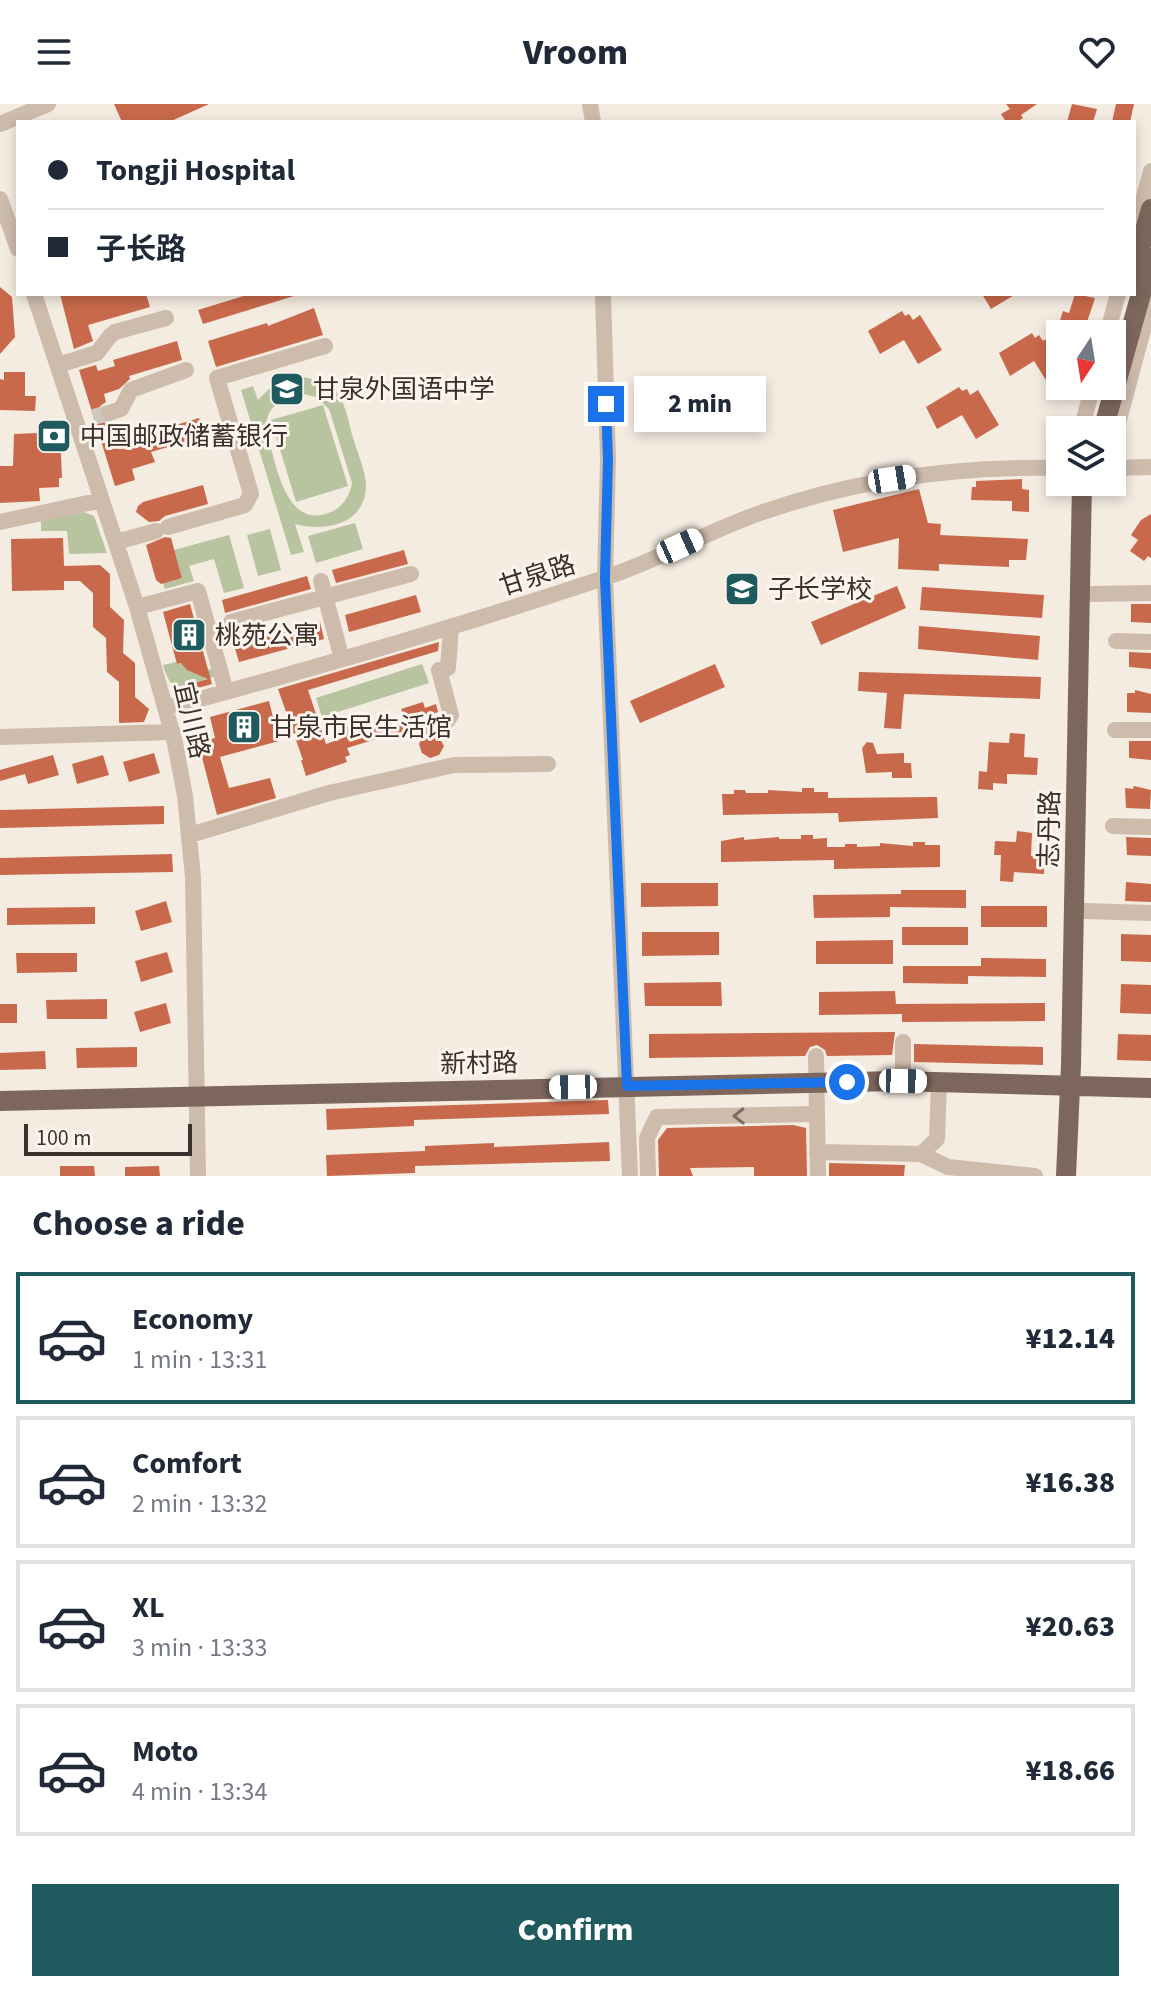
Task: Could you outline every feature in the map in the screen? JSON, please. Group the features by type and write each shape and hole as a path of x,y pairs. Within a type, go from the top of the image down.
{"main road":[{"path":"1136,263 1151,209"},
{"path":"1107,416 1151,258"},
{"path":"1120,320 1126,296"},
{"name":"志丹路","path":"1078,1176 1075,1086 1082,496"},
{"name":"志丹路","path":"1066,1176 1075,1086 1085,911 1095,496"},
{"name":"新村路","path":"0,1101 903,1081 1151,1088"}],"street":[{"path":"0,124 48,104"},
{"path":"1136,227 1151,171"},
{"path":"0,199 16,243"},
{"name":"宜川路","path":"35,296 137,607 173,732 190,835 195,915 198,1176"},
{"path":"603,296 608,459 605,578 630,1176"},
{"path":"1111,320 1117,296"},
{"path":"1120,416 1151,300"},
{"path":"58,365 97,353 115,332 166,318"},
{"path":"116,542 245,505 251,494 217,378 325,346"},
{"path":"76,422 121,409 131,390 186,370"},
{"path":"1126,468 1151,467"},
{"name":"甘泉路","path":"167,708 451,627 605,578 750,517 849,488 953,470 1046,468"},
{"path":"0,522 102,500"},
{"path":"231,622 323,589 411,574"},
{"path":"323,589 342,659"},
{"path":"137,607 198,591 226,692"},
{"path":"1092,594 1151,593"},
{"path":"422,729 447,721 451,715 439,670 448,668 451,627"},
{"path":"1116,641 1151,642"},
{"path":"1115,730 1151,730"},
{"path":"0,737 173,732"},
{"path":"190,835 329,793 454,765 548,764"},
{"path":"1113,826 1151,827"},
{"path":"1085,911 1151,913"},
{"path":"903,1042 903,1081"},
{"path":"816,1056 818,1176"},
{"path":"921,1154 937,1139 939,1082"},
{"path":"648,1176 647,1138 657,1117 817,1114"},
{"path":"817,1152 921,1154 948,1167 1032,1176"}],"green space":[{"path":"290,377 312,379 336,392 346,411 366,480 364,499 351,517 330,526 295,524 304,552 291,555 241,390 253,386 258,400 276,382","holes":["299,393 316,397 329,409 352,483 348,496 339,507 315,516 302,512 284,488 266,427 269,414 281,400"]},
{"path":"323,405 348,486 296,502 271,420"},
{"path":"84,512 94,516 107,553 69,554 67,531 41,531 41,520"},
{"path":"355,523 363,549 316,563 308,536"},
{"path":"270,529 281,570 258,576 247,535"},
{"path":"229,535 244,588 224,593 214,559 189,566 194,581 165,589 163,583 182,578 174,550"},
{"path":"176,662 193,671 215,668 217,676 190,684 192,692 180,689 169,680 163,665"},
{"path":"422,664 429,683 322,717 316,698"}],"building":[{"path":"114,104 209,104 173,120 121,120"},
{"path":"1006,104 1037,104 1021,115 1023,118 1020,120 1005,120 1001,114 1010,109"},
{"path":"1072,104 1097,109 1094,120 1068,120"},
{"path":"1116,104 1134,104 1130,120 1112,120"},
{"path":"0,287 12,297 15,337 0,354"},
{"path":"61,296 147,296 150,307 88,325 93,341 74,349"},
{"path":"244,296 294,296 203,324 198,310"},
{"path":"983,296 1013,296 991,309"},
{"path":"1074,296 1095,298 1088,320 1060,320 1063,311 1069,313"},
{"path":"314,308 323,335 216,367 208,341 267,323 268,326"},
{"path":"902,311 913,320 920,315 942,350 918,364 904,340 880,354 868,331"},
{"path":"1032,333 1035,338 1039,335 1043,341 1046,339 1046,380 1034,361 1010,376 999,353"},
{"path":"177,341 182,360 129,376 130,379 119,389 104,394 106,402 100,406 98,416 102,422 112,424 119,449 138,443 136,437 199,418 207,443 194,447 192,440 151,452 155,462 132,469 135,480 115,486 79,370 96,365 98,371 115,366 113,360"},
{"path":"4,372 25,372 25,396 36,396 35,411 0,410 0,379 4,380"},
{"path":"959,387 962,391 967,389 970,395 978,390 999,425 976,439 962,415 937,429 926,407"},
{"path":"60,432 62,478 59,478 59,487 39,488 40,501 0,503 0,466 13,466 14,434"},
{"path":"1022,479 1022,489 1029,490 1029,512 1012,511 1012,501 971,500 976,481"},
{"path":"203,485 208,504 165,516 159,521 149,522 136,512 143,502"},
{"path":"919,489 928,523 941,524 940,535 1028,539 1026,560 1009,560 1009,567 939,564 939,571 898,569 899,538 843,552 833,510"},
{"path":"1151,514 1151,558 1148,556 1144,561 1130,551 1138,540 1131,535 1141,520"},
{"path":"165,537 171,538 182,578 161,584 156,580 146,545"},
{"path":"63,538 64,566 100,565 110,574 110,607 124,620 123,653 135,663 135,697 149,709 144,722 119,723 119,682 107,672 106,638 93,627 93,593 80,581 64,581 64,590 12,591 11,539"},
{"path":"404,550 408,564 336,583 332,570"},
{"path":"307,576 311,589 225,613 222,600"},
{"path":"897,586 906,608 821,645 811,622"},
{"path":"922,587 1044,595 1042,618 920,610"},
{"path":"416,595 421,612 349,632 345,615"},
{"name":"桃苑公寓","path":"190,604 212,684 191,690 190,684 208,679 187,670 181,663 177,664 163,612"},
{"path":"1131,604 1151,604 1151,623 1131,622"},
{"path":"320,622 324,639 239,662 234,645"},
{"path":"919,626 1040,636 1038,660 918,649"},
{"path":"439,642 438,651 308,690 326,744 343,738 340,729 350,726 353,735 405,719 401,709 423,702 425,708 436,704 438,712 414,721 411,732 400,735 399,732 347,748 350,755 345,757 347,762 306,776 278,689"},
{"path":"1129,652 1151,653 1151,669 1129,667"},
{"path":"715,664 725,687 640,723 630,701"},
{"path":"859,672 1041,677 1040,699 904,694 901,729 884,728 887,693 858,691"},
{"path":"1135,690 1151,694 1151,713 1127,712 1127,693 1135,693"},
{"path":"269,701 279,741 220,757 229,788 270,778 276,798 217,815 198,742 215,738 210,717"},
{"path":"1010,733 1025,734 1024,757 1038,758 1037,775 1007,774 1007,784 993,783 993,790 978,789 979,771 987,772 989,742 1009,743"},
{"path":"438,735 444,746 439,755 430,758 422,753 419,744 421,740"},
{"path":"1129,741 1151,741 1151,760 1129,758"},
{"path":"867,742 873,743 877,754 904,753 904,763 911,763 912,778 892,778 892,772 866,773 862,748"},
{"path":"154,753 160,773 129,782 123,762"},
{"path":"53,755 59,775 28,784 25,774 0,781 0,770"},
{"path":"103,755 109,775 77,784 72,764"},
{"path":"1134,786 1151,790 1150,809 1126,808 1125,788 1133,789"},
{"path":"802,788 828,792 828,798 937,797 938,818 839,822 838,813 723,815 722,794 734,794 734,790 745,790 746,793 768,793 768,790 802,792"},
{"path":"164,806 164,824 0,828 0,810"},
{"path":"1017,831 1032,833 1031,856 1044,857 1044,874 1014,872 1013,882 1000,881 1001,855 994,855 995,841 1016,842"},
{"path":"801,835 813,835 813,839 827,838 827,847 845,847 845,844 880,846 880,843 913,846 913,842 940,845 940,867 834,869 834,860 721,862 721,841 744,837 744,840 801,839"},
{"path":"1126,837 1151,838 1151,856 1127,855"},
{"path":"172,854 173,872 0,875 0,858"},
{"path":"1126,882 1151,884 1151,902 1125,901"},
{"path":"641,883 718,883 718,906 641,907"},
{"path":"901,890 966,890 966,908 890,907 890,917 814,918 813,895 901,894"},
{"path":"166,901 172,922 141,931 135,911"},
{"path":"981,906 1047,906 1047,927 981,927"},
{"path":"95,907 95,924 7,925 7,908"},
{"path":"902,927 968,927 968,945 902,945"},
{"path":"642,932 719,932 719,955 642,956"},
{"path":"1121,934 1151,935 1151,962 1121,961"},
{"path":"893,940 893,964 816,964 816,941"},
{"path":"167,952 173,972 141,982 135,961"},
{"path":"16,953 77,953 77,972 17,973"},
{"path":"981,958 1046,959 1046,977 968,976 968,984 903,983 903,966 981,966"},
{"path":"721,982 722,1006 645,1006 644,983"},
{"path":"1121,984 1151,985 1151,1014 1120,1013"},
{"path":"895,991 896,1004 1045,1003 1045,1021 902,1022 902,1014 819,1015 819,992"},
{"path":"107,999 107,1019 47,1019 46,1000"},
{"path":"166,1003 171,1023 140,1032 134,1012"},
{"path":"0,1004 17,1004 17,1023 0,1023"},
{"path":"895,1032 892,1055 827,1056 825,1050 817,1045 810,1047 805,1056 649,1058 649,1034"},
{"path":"1118,1034 1151,1035 1151,1061 1117,1060"},
{"path":"914,1044 1043,1047 1043,1065 914,1062"},
{"path":"137,1047 137,1067 77,1068 76,1048"},
{"path":"45,1051 46,1069 0,1070 0,1053"},
{"path":"608,1100 609,1114 414,1120 414,1126 327,1130 326,1109"},
{"path":"793,1125 806,1128 807,1176 754,1176 754,1167 690,1168 693,1176 659,1176 658,1140 667,1128"},
{"path":"609,1142 610,1161 415,1166 415,1173 327,1176 326,1155 425,1151 425,1146 494,1143 494,1147"},
{"path":"829,1163 905,1165 904,1176 829,1176"},
{"path":"60,1166 94,1166 95,1176 60,1176"},
{"path":"159,1166 160,1176 125,1176 125,1167"}],"tunnel":[{"path":"93,417 109,413"}],"place":[{"name":"甘泉外国语中学","path":"287,389"},
{"name":"中国邮政储蓄银行","path":"54,436"},
{"name":"子长学校","path":"742,589"},
{"name":"桃苑公寓","path":"189,635"},
{"name":"甘泉市民生活馆","path":"244,727"}],"route":[{"path":"606,404 605,578 627,1086 847,1082"}]}
